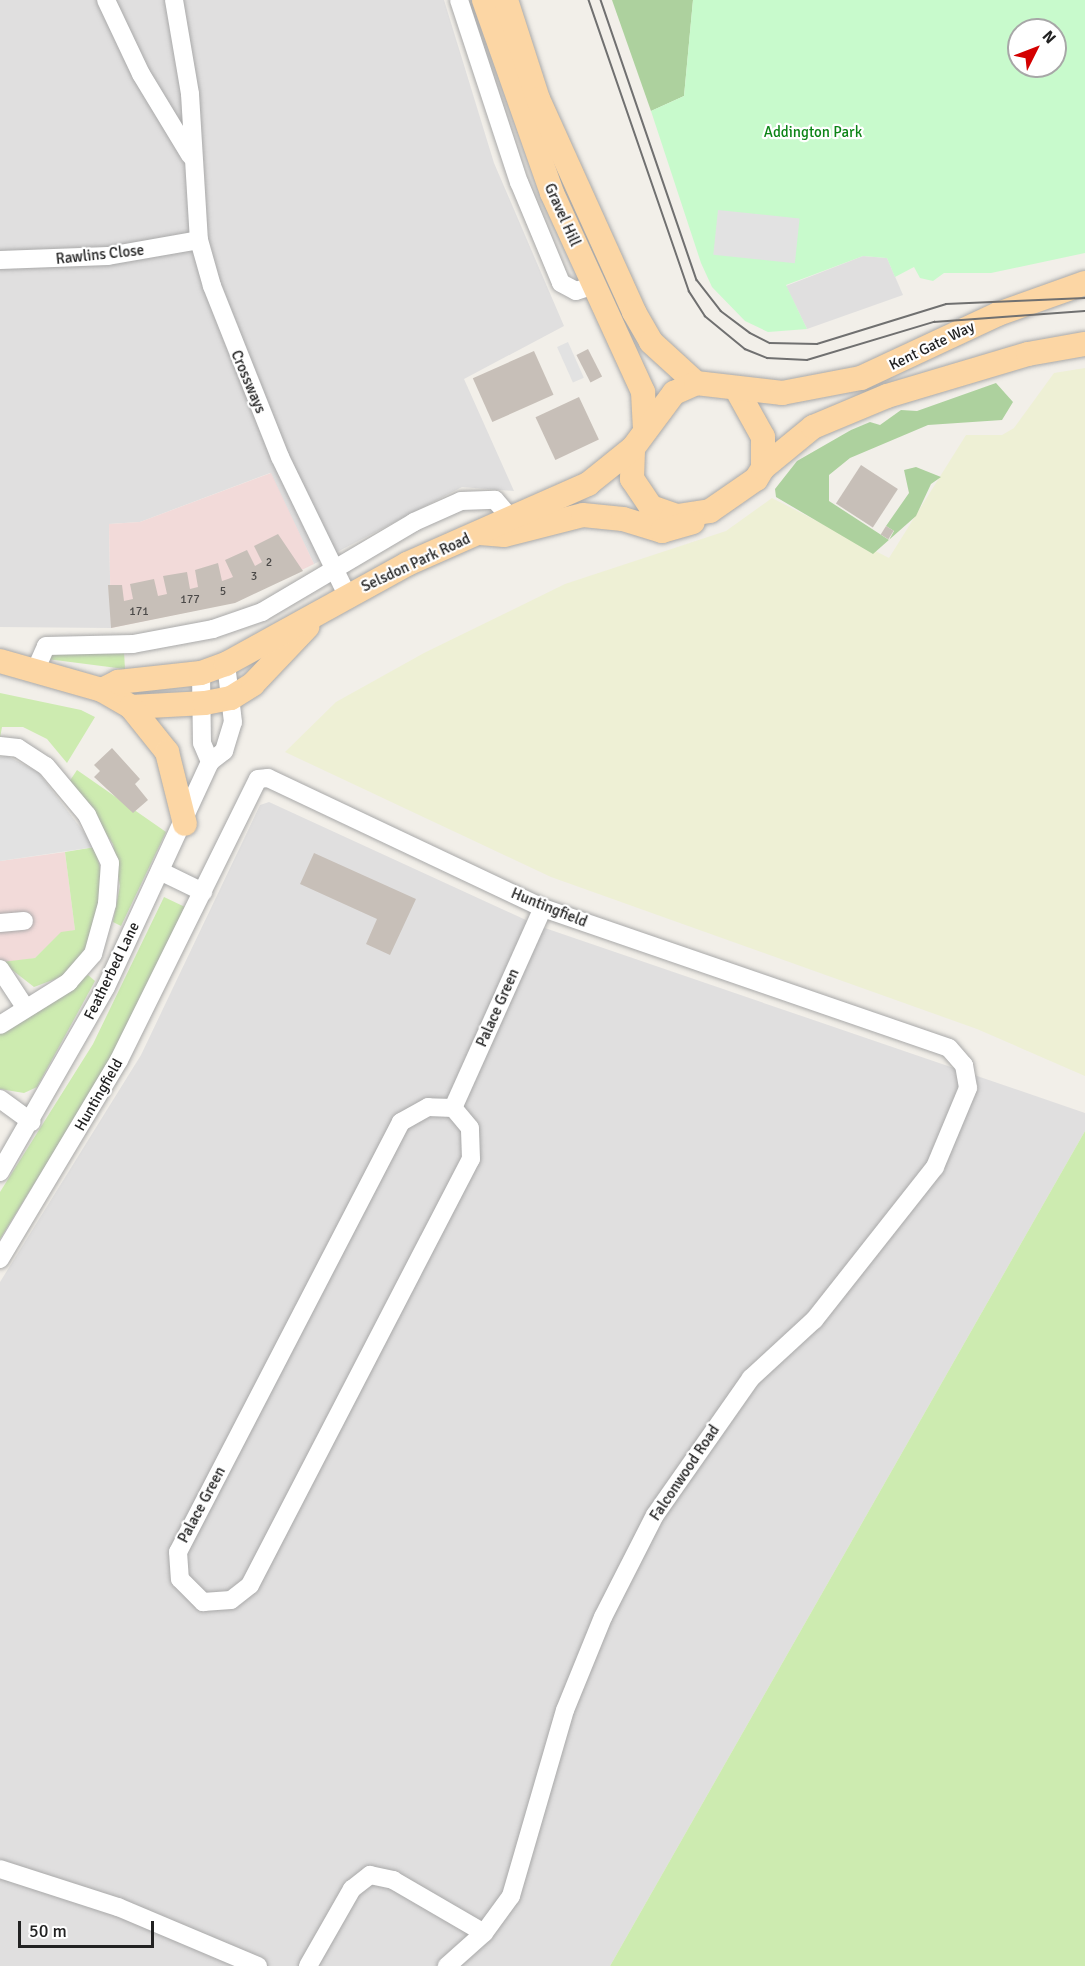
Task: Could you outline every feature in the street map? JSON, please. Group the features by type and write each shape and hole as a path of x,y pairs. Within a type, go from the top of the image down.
{"main road":[{"name":"Gravel Hill","path":"484,0 543,171 588,288 643,392 645,426"},
{"name":"Gravel Hill","path":"506,0 538,99 634,312 651,342 696,383"},
{"name":"Kent Gate Way","path":"738,392 782,393 861,378 1007,310 1085,284"},
{"name":"Kent Gate Way","path":"763,468 813,427 886,396 1028,354 1085,344"},
{"path":"696,383 738,392 760,426 763,468 735,498 710,511 677,516 651,507 632,479 633,448 645,426 674,393 696,383"},
{"name":"Selsdon Park Road","path":"102,690 118,682 201,673 226,664 321,612 347,595 480,534 508,515 588,484 633,448"},
{"name":"Selsdon Park Road","path":"480,534 504,535 583,515 675,529 710,511"},
{"name":"Selsdon Park Road","path":"132,707 205,703 231,698 262,677 321,612"},
{"path":"0,661 102,690 115,702 132,707 167,752 184,824"}],"street":[{"name":"Crossways","path":"106,0 141,74 190,156"},
{"name":"Crossways","path":"174,0 190,94 190,156 199,240 226,333 347,595"},
{"name":"Gravel Hill","path":"459,0 537,228 561,284 567,291 588,288"},
{"name":"Rawlins Close","path":"0,260 108,256 199,240"},
{"path":"35,671 46,646 133,644 213,629 262,612 335,572 414,522 460,501 495,500 508,515"},
{"name":"Featherbed Lane","path":"0,1172 32,1122 106,987 184,824 210,762 224,751 231,731 231,698 226,664"},
{"path":"201,673 205,703 202,743 210,762"},
{"path":"0,746 18,748 46,766 87,815 110,863 107,904 93,954 69,982 25,1007 0,1025"},
{"name":"Huntingfield","path":"0,1259 119,1060 203,892 251,785 268,778 543,908 949,1048 964,1065"},
{"path":"160,871 203,892"},
{"name":"Palace Green","path":"453,1108 543,908"},
{"path":"0,923 24,921"},
{"path":"0,969 25,1007"},
{"name":"Falconwood Road","path":"447,1966 484,1933 511,1896 569,1700 603,1617 655,1515 751,1377 814,1320 935,1167 968,1088 964,1065"},
{"path":"0,1099 32,1122"},
{"name":"Palace Green","path":"428,1107 453,1108 470,1128 471,1159 250,1585 231,1600 203,1602 180,1578 178,1552 401,1122 428,1107"},
{"path":"0,1869 118,1907 258,1966"},
{"path":"308,1966 352,1889 370,1875 393,1880 484,1933"}],"shaded area":[{"path":"0,0 444,0 494,163 564,326 464,379 514,491 462,487 314,564 270,473 140,522 109,524 111,628 0,627"},
{"path":"718,210 800,219 795,263 713,255"},
{"path":"863,256 887,258 903,295 807,329 786,286"},
{"path":"568,342 584,378 573,383 557,347"},
{"path":"271,473 314,564 236,602 111,628 109,524 140,522"},
{"path":"7,756 38,772 95,847 0,861 0,757"},
{"path":"269,802 539,926 1085,1113 1085,1131 610,1966 0,1966 0,1282 141,1055 260,805"},
{"path":"65,852 75,930 61,933 35,958 0,964 0,861"}],"green space":[{"path":"612,0 693,0 684,96 651,111"},
{"name":"Addington Park","path":"693,0 1085,0 1085,253 991,273 944,273 933,281 920,278 914,267 895,277 887,258 863,256 786,285 807,329 768,332 745,321 712,287 701,263 651,111 684,96"},
{"path":"1085,368 1085,1076 977,1029 551,877 285,752 336,702 424,653 565,584 726,531 772,498 889,558 966,435 1002,435 1014,428 1054,373"},
{"path":"996,383 1013,402 1002,420 928,425 850,458 829,475 829,501 889,540 873,554 776,497 775,489 797,461 851,430 870,422 880,425 901,410 917,411"},
{"path":"916,467 941,477 931,484 916,516 889,540 894,531 886,526 909,493 904,470"},
{"path":"124,652 125,669 47,659 51,654"},
{"path":"0,693 81,710 95,717 67,763 47,739 23,727 2,727 0,738"},
{"path":"77,770 166,832 121,926 113,922 120,886 113,844 69,782"},
{"path":"95,847 104,884 85,950 66,975 34,987 2,962 35,958 61,932 75,930 65,852"},
{"path":"164,897 185,907 112,1058 0,1239 0,1192 93,1044"},
{"path":"88,975 95,981 37,1087 24,1093 0,1089 0,1033"},
{"path":"1085,1131 1085,1966 610,1966"}],"building":[{"path":"588,349 602,377 590,383 576,355"},
{"path":"534,351 554,395 492,422 473,378"},
{"path":"579,397 599,440 555,460 535,417"},
{"path":"861,465 898,489 873,528 836,504"},
{"path":"886,526 894,531 888,539 881,534"},
{"path":"278,534 303,571 235,603 111,628 108,585 122,585 124,601 133,599 130,584 154,579 158,596 167,594 163,576 187,572 190,589 198,587 195,570 218,563 222,581 233,577 225,560 247,550 255,566 262,562 254,546"},
{"path":"112,748 140,779 135,784 148,800 133,813 94,777 100,771 94,765"},
{"path":"314,853 416,899 390,955 366,944 377,919 300,884"}],"tram line":[{"path":"589,0 689,291 705,316 745,349 767,358 807,360 934,322 1085,311"},
{"path":"601,0 697,280 721,311 750,333 770,343 817,344 946,304 1085,298"}]}
